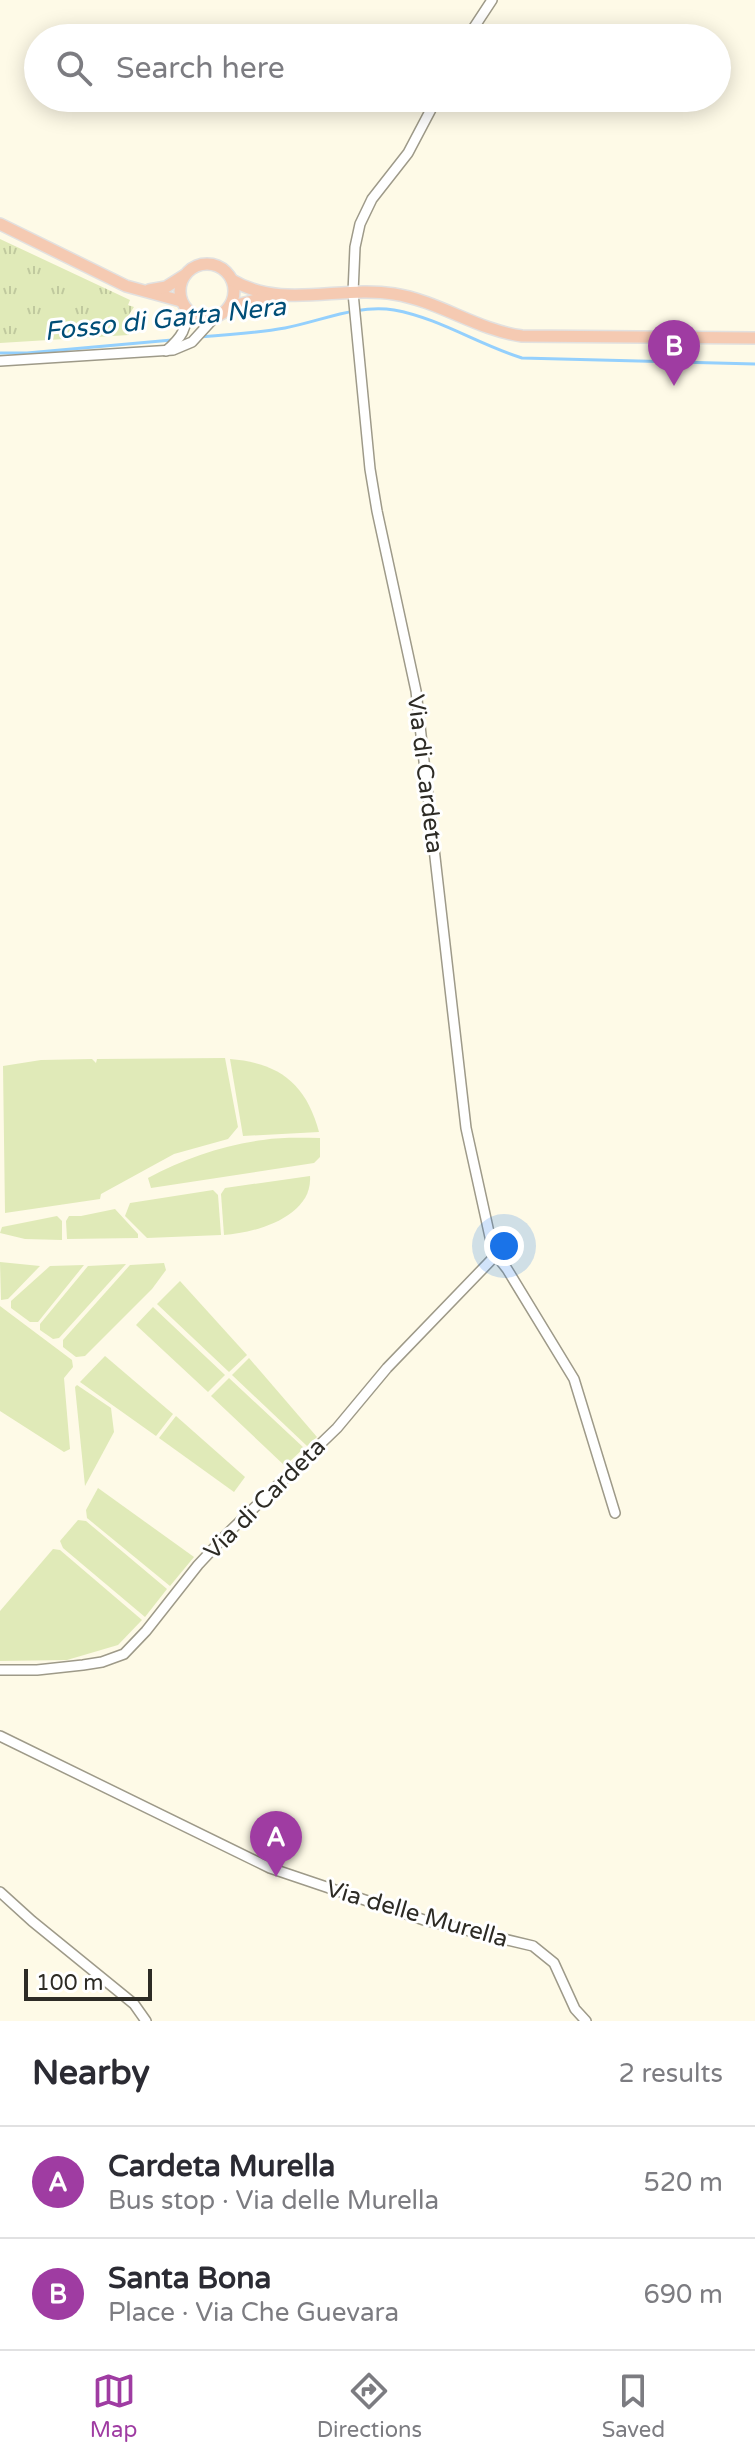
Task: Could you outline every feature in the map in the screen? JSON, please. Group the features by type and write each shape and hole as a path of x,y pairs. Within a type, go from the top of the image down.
{"main road":[{"path":"0,224 126,286 183,304 198,317 214,318 223,314 234,291 232,280"},
{"path":"145,291 166,287 199,265 212,264 246,288 354,304 381,292 402,295 496,331 522,336 755,338"},
{"path":"183,304 180,290 185,275"},
{"path":"229,307 280,295"}],"street":[{"path":"476,24 492,0"},
{"name":"Via di Cardeta","path":"430,112 408,153 365,212 355,247 354,304 374,497 416,691 466,1128 487,1224 496,1255 574,1379 615,1513"},
{"path":"166,351 186,325 183,304"},
{"path":"0,361 181,348 203,333 214,318"},
{"name":"Via di Cardeta","path":"0,1670 83,1665 124,1654 217,1545 337,1428 387,1368 496,1255"},
{"name":"Via delle Murella","path":"0,1736 270,1868 424,1920 533,1946 554,1963 575,2009 586,2021"},
{"path":"0,1892 134,2004 146,2021"}],"green space":[{"path":"0,239 130,300 128,305 134,307 128,316 129,335 0,343"},
{"path":"225,1058 238,1127 228,1139 174,1154 101,1194 100,1199 5,1213 3,1066 41,1060 92,1059 96,1063 97,1059"},
{"path":"230,1059 263,1065 288,1079 307,1101 319,1132 243,1136"},
{"path":"277,1138 320,1138 320,1157 314,1163 151,1188 148,1178 189,1159 233,1145"},
{"path":"310,1176 302,1202 292,1212 266,1226 224,1235 221,1194 225,1188"},
{"path":"213,1190 218,1195 221,1235 147,1238 125,1216 130,1203"},
{"path":"115,1209 138,1234 138,1238 67,1239 66,1221 69,1216"},
{"path":"57,1216 62,1221 62,1240 25,1239 0,1233 2,1227"},
{"path":"0,1262 40,1266 8,1299 1,1300"},
{"path":"164,1263 166,1270 152,1289 85,1356 76,1357 63,1347 63,1340 130,1265"},
{"path":"126,1264 59,1338 53,1339 40,1330 40,1324 88,1266"},
{"path":"84,1265 38,1322 30,1322 11,1308 11,1301 50,1266"},
{"path":"180,1281 247,1355 229,1372 157,1304"},
{"path":"0,1306 72,1360 73,1367 64,1378 70,1449 64,1452 0,1411"},
{"path":"153,1307 225,1375 208,1392 136,1325"},
{"path":"105,1356 173,1414 156,1436 80,1382"},
{"path":"249,1358 317,1437 307,1446 232,1375"},
{"path":"229,1378 304,1448 285,1466 211,1396"},
{"path":"77,1385 111,1408 114,1432 85,1486 75,1387"},
{"path":"176,1416 245,1477 234,1492 159,1438"},
{"path":"98,1488 194,1557 170,1586 87,1518 86,1510"},
{"path":"78,1520 86,1521 167,1589 145,1617 63,1548 60,1541"},
{"path":"53,1549 60,1550 142,1620 118,1645 67,1660 0,1661 0,1611"}],"waterway":[{"name":"Fosso di Gatta Nera","path":"199,337 274,330 353,311 380,309 427,319 522,358 755,364"},
{"name":"Fosso di Gatta Nera","path":"0,353 172,340"}],"place":[{"name":"Santa Bona","path":"674,386"},
{"name":"Cardeta Murella","path":"276,1877"}]}
